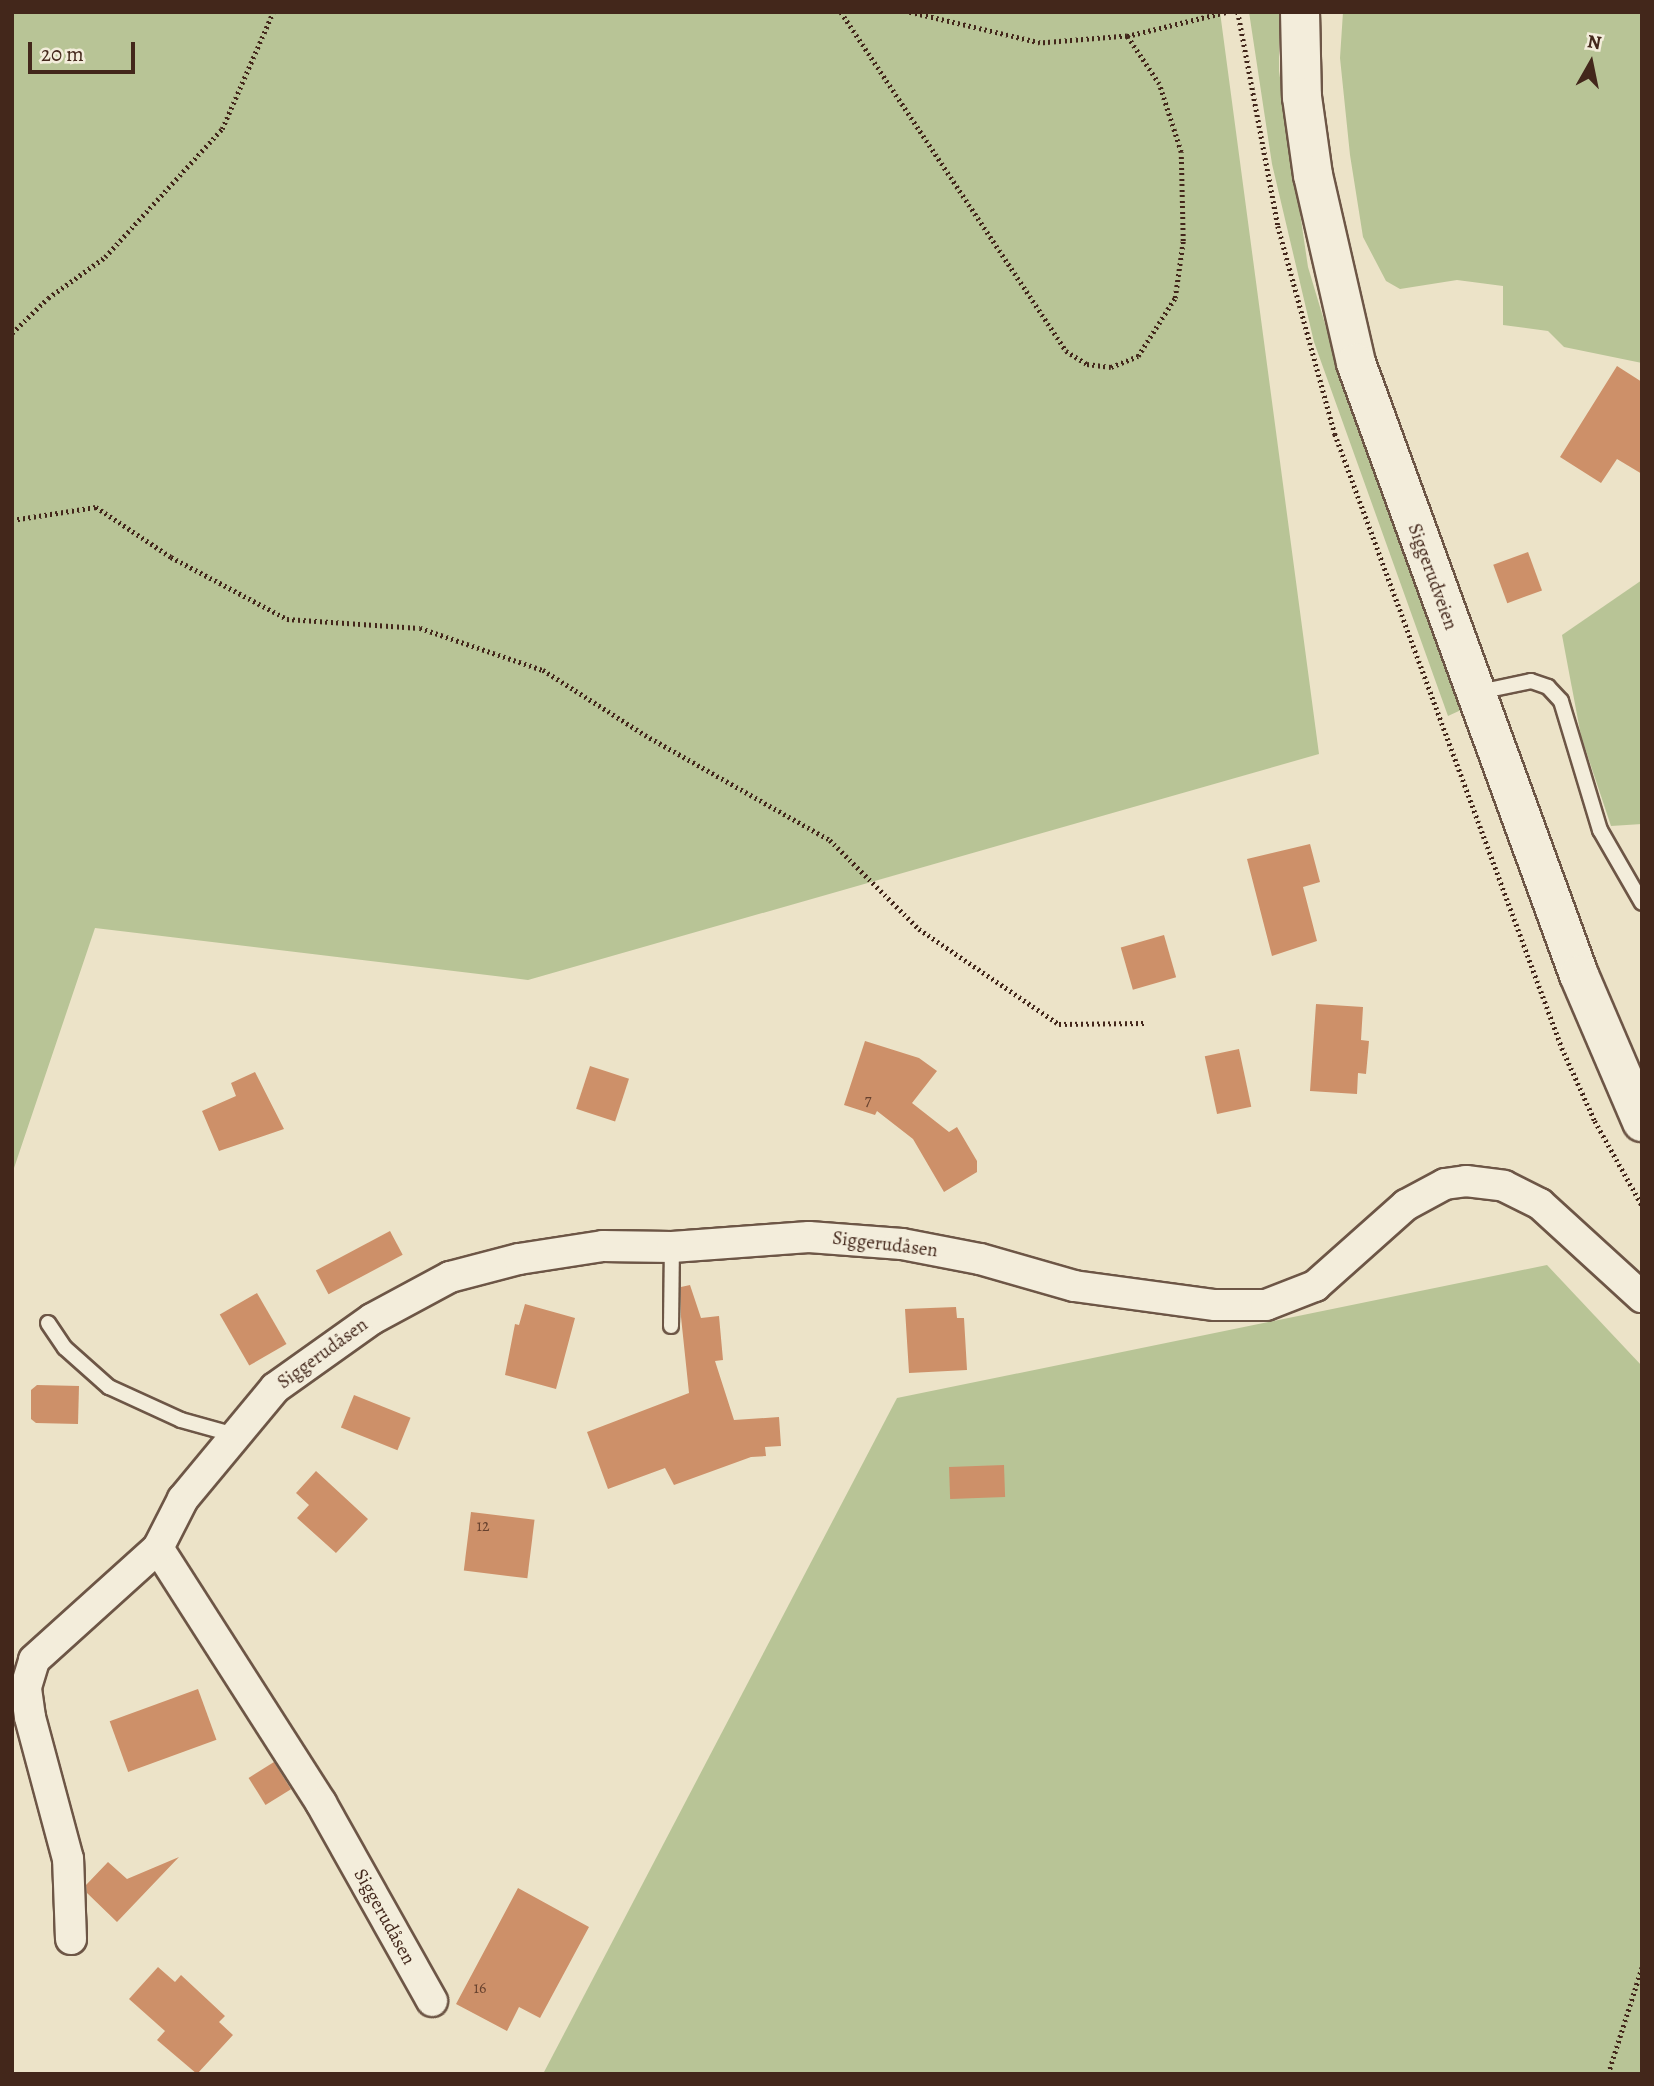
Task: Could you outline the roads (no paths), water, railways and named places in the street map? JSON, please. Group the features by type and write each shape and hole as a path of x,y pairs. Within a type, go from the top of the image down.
{"main road":[{"name":"Siggerudveien","path":"1300,12 1307,137 1341,309 1401,494 1474,694 1600,1032 1642,1122"}],"street":[{"name":"Siggerudåsen","path":"71,1939 68,1859 51,1803 26,1687 34,1660 158,1548 183,1499 275,1388 372,1319 450,1277 519,1259 603,1246 672,1247 809,1237 902,1244 980,1259 1074,1286 1215,1305 1266,1305 1315,1286 1388,1219 1428,1192 1445,1184 1485,1182 1522,1194 1563,1220 1642,1297"},
{"name":"Siggerudåsen","path":"158,1548 321,1803 432,2001"}],"lane":[{"path":"1474,694 1517,680 1540,683 1554,692 1565,709 1600,830 1642,902"},
{"path":"671,1326 672,1247"},
{"path":"48,1323 65,1348 109,1387 170,1416 235,1435"}]}
